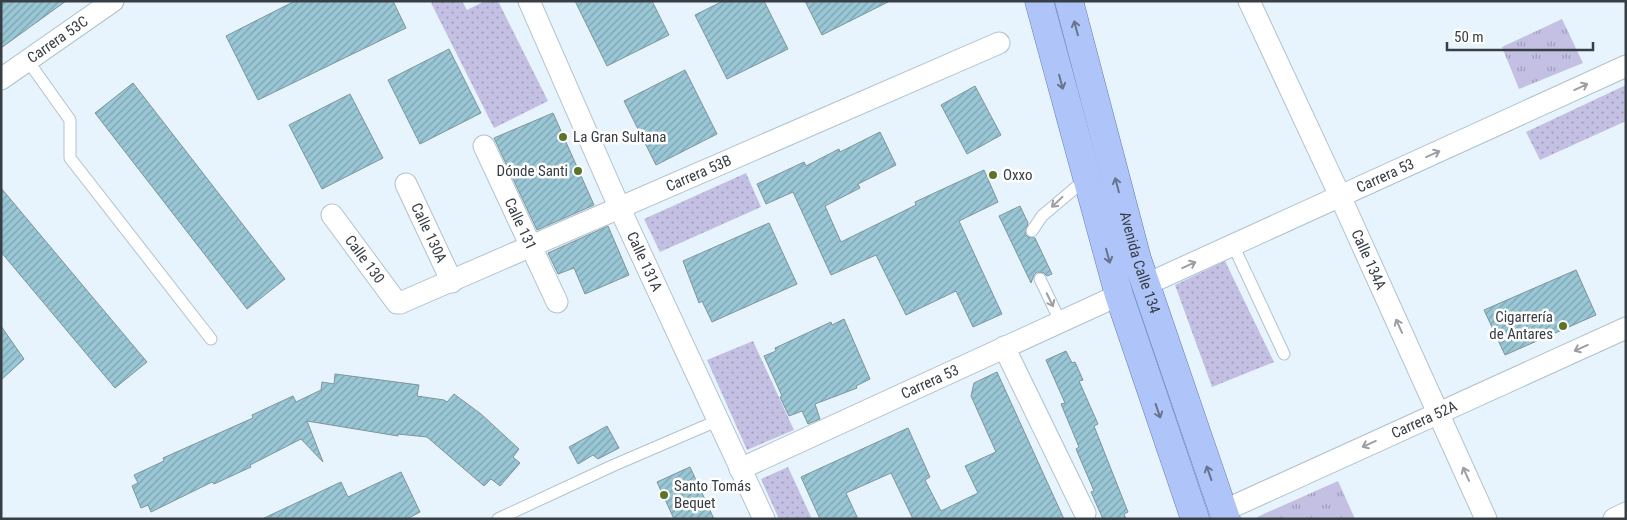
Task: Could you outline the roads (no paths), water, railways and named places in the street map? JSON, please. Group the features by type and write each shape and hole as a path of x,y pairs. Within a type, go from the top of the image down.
{"main road":[{"name":"Avenida Calle 134","path":"1040,1 1119,295 1195,519"},
{"name":"Avenida Calle 134","path":"1070,1 1145,285 1224,515"}],"street":[{"name":"Carrera 53C","path":"1,79 114,1"},
{"name":"Calle 131A","path":"529,1 620,209 764,519"},
{"name":"Calle 134A","path":"1249,1 1340,196 1486,519"},
{"name":"Carrera 53B","path":"397,303 452,282 999,43"},
{"name":"Carrera 53","path":"1145,285 1626,66"},
{"name":"Calle 131","path":"484,146 557,302"},
{"name":"Calle 130A","path":"406,184 452,282"},
{"name":"Calle 130","path":"332,215 397,303"},
{"name":"Carrera 53","path":"740,469 1119,295"},
{"name":"Carrera 52A","path":"1224,515 1438,413 1626,328"},
{"path":"1004,347 1085,513"},
{"path":"1614,519 1626,513"}],"lane":[{"path":"28,61 70,120 70,158 211,339"},
{"path":"1032,231 1042,216 1087,178"},
{"path":"1233,245 1284,354"},
{"path":"1040,279 1060,321"},
{"path":"498,519 612,466 719,420"}],"place":[{"name":"La Gran Sultana","path":"563,137"},
{"name":"Dónde Santi","path":"578,171"},
{"name":"Oxxo","path":"993,175"},
{"name":"Cigarrería de Antares","path":"1563,326"},
{"name":"Santo Tomás Bequet","path":"664,495"}]}
